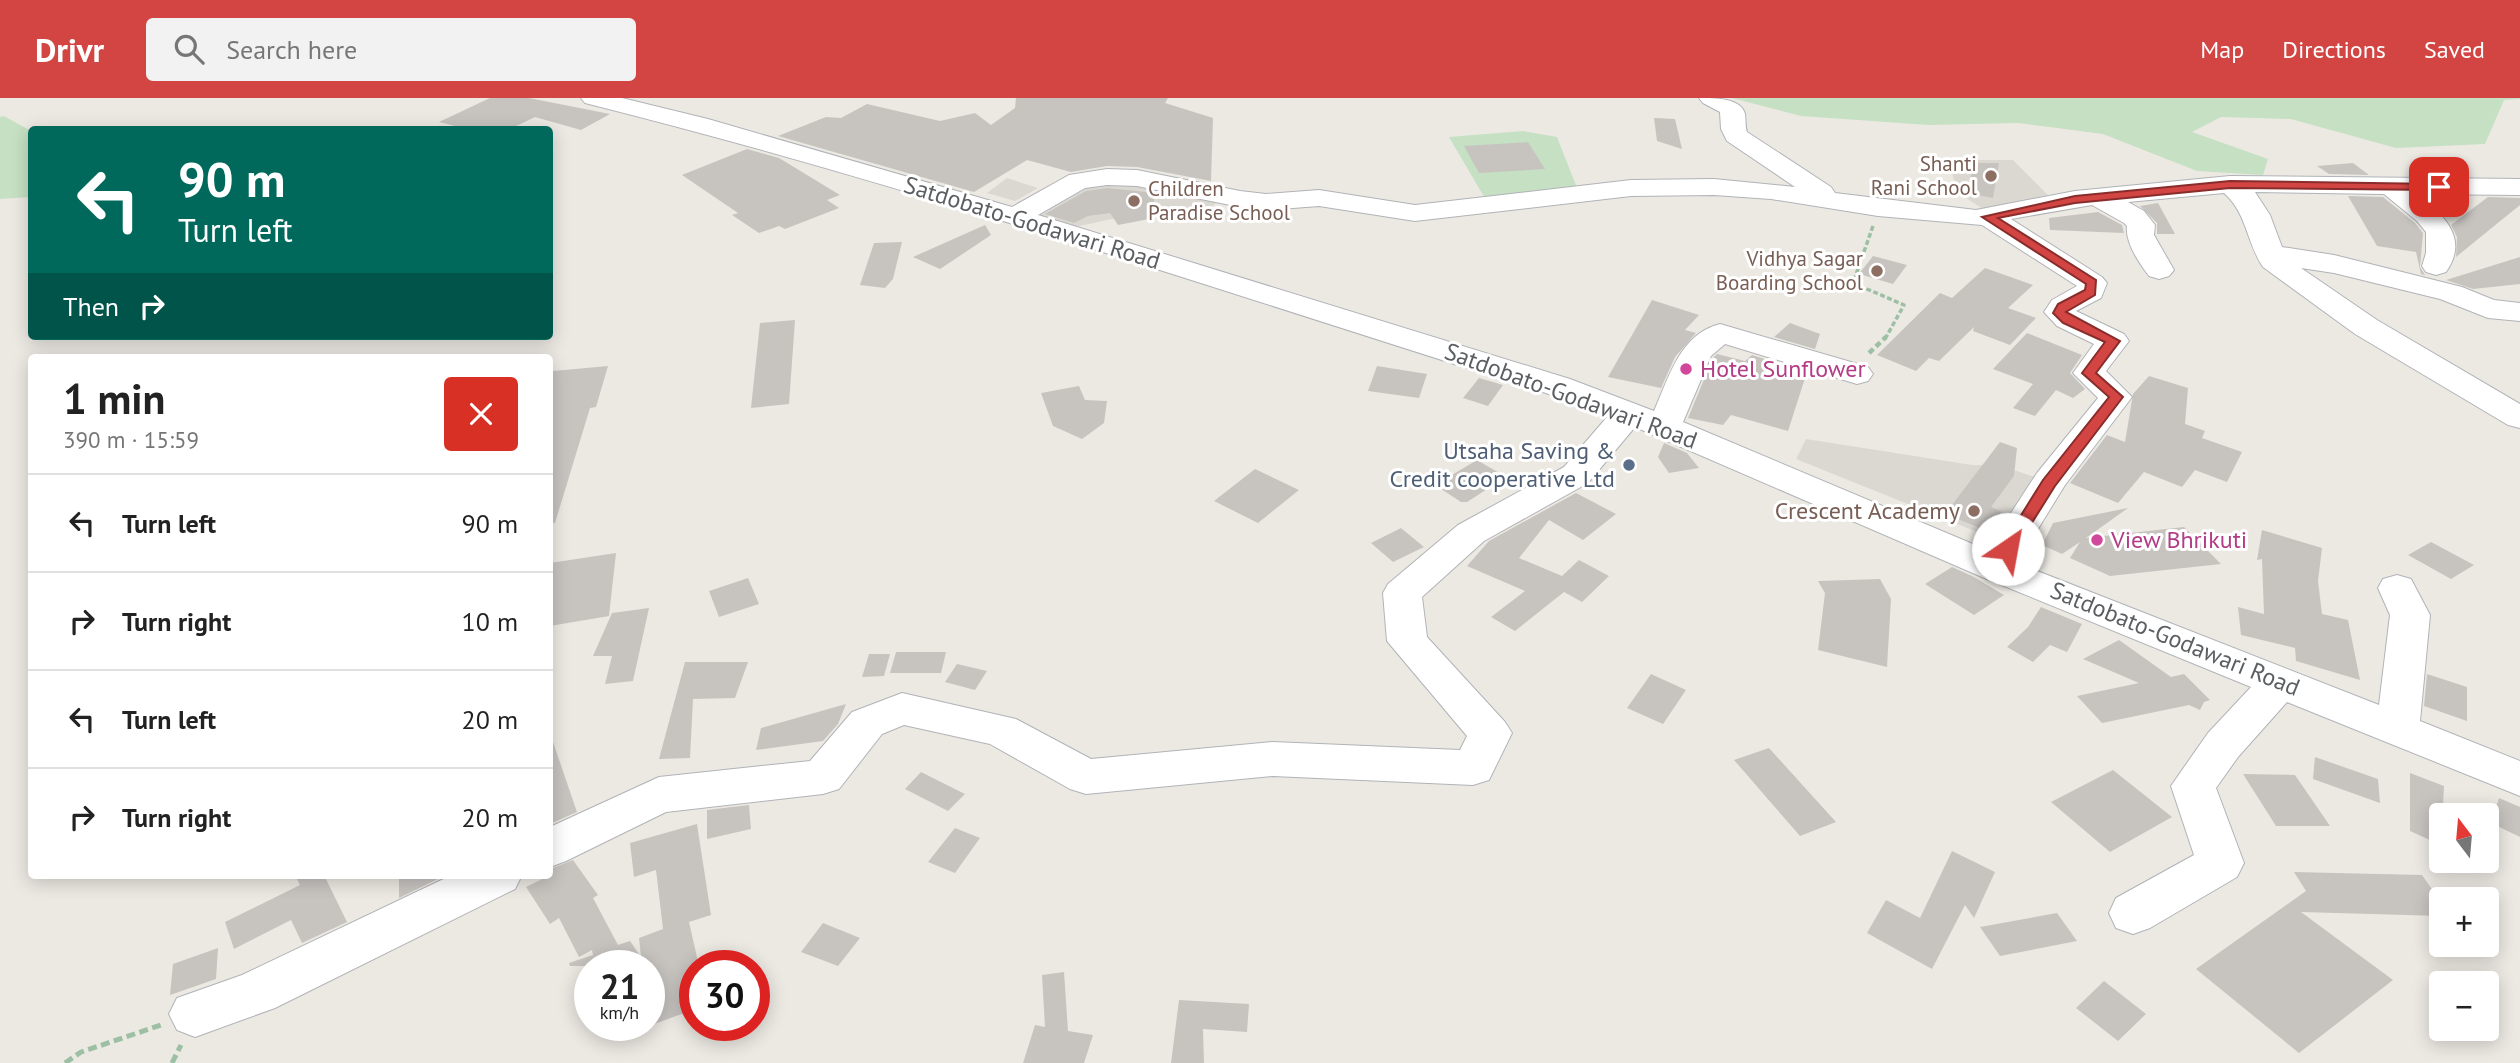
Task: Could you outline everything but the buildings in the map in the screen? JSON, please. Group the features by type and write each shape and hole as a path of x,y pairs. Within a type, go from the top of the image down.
{"street":[{"name":"Satdobato-Godawari Road","path":"593,98 699,124 1015,217 1534,379 1647,419 1995,568 2282,681 2520,779"},
{"path":"1711,98 1732,109 1735,114 1733,130 1736,136 1833,200"},
{"path":"1015,217 1078,181 1107,177 1137,178 1240,199 1266,202 1319,198 1415,213 1631,188 1714,187 1771,191 1952,217 1988,217 2095,197 2230,184 2520,187"},
{"path":"2230,184 2246,198 2256,215 2273,261 2366,327 2520,418"},
{"path":"2392,187 2427,215 2441,232 2436,266"},
{"path":"2095,197 2134,216 2141,225 2140,235 2159,270"},
{"path":"1988,217 2092,283 2090,292 2063,306 2059,313 2113,341 2089,373 2116,397 2049,484 1995,568"},
{"path":"2269,254 2334,264 2451,293 2488,309 2520,312"},
{"path":"553,847 659,795 823,777 867,723 902,709 1001,730 1086,777 1273,759 1473,768 1490,733 1406,640 1402,593 1471,533 1576,475 1647,419 1697,351 1720,333 1857,374"},
{"path":"2397,588 2410,615 2398,729"},
{"path":"2133,913 2220,863 2193,786 2223,746 2282,681"},
{"path":"195,1014 257,992 490,879"}],"path":[{"path":"1857,374 1861,360 1886,338 1904,305 1853,284 1866,253 1878,208"},
{"path":"65,1063 81,1052 195,1014"}],"shaded area":[{"name":"Shanti Rani School","path":"1949,160 2013,160 2050,197 1983,209 1957,192"},
{"path":"1007,178 1038,188 1015,201 987,193"},
{"name":"Children Paradise School","path":"1131,180 1221,197 1205,215 1185,210 1139,213 1075,227 1027,215 1074,186"},
{"name":"Crescent Academy","path":"1806,439 1972,465 1999,465 2044,480 2002,542 1796,459"}],"green space":[{"path":"1732,98 2520,99 2504,100 2485,144 2396,148 2291,119 2221,117 2192,132 2268,159 2263,175 2197,171 2103,134 2018,123 1929,125 1801,116"},
{"path":"4,116 28,129 28,197 0,199 0,117"},
{"path":"1523,131 1557,137 1577,188 1486,200 1449,137"}],"place":[{"name":"Shanti Rani School","path":"1991,176"},
{"name":"Children Paradise School","path":"1134,201"},
{"name":"Vidhya Sagar Boarding School","path":"1877,271"},
{"name":"Hotel Sunflower","path":"1686,369"},
{"name":"Utsaha Saving & Credit cooperative Ltd","path":"1629,465"},
{"name":"Crescent Academy","path":"1974,511"},
{"name":"View Bhrikuti","path":"2097,540"}],"route":[{"path":"2008,549 2049,484 2116,397 2112,390 2093,379 2089,373 2113,341 2059,313 2063,306 2090,292 2092,283 1988,217 2075,200 2230,184 2439,187"}]}
